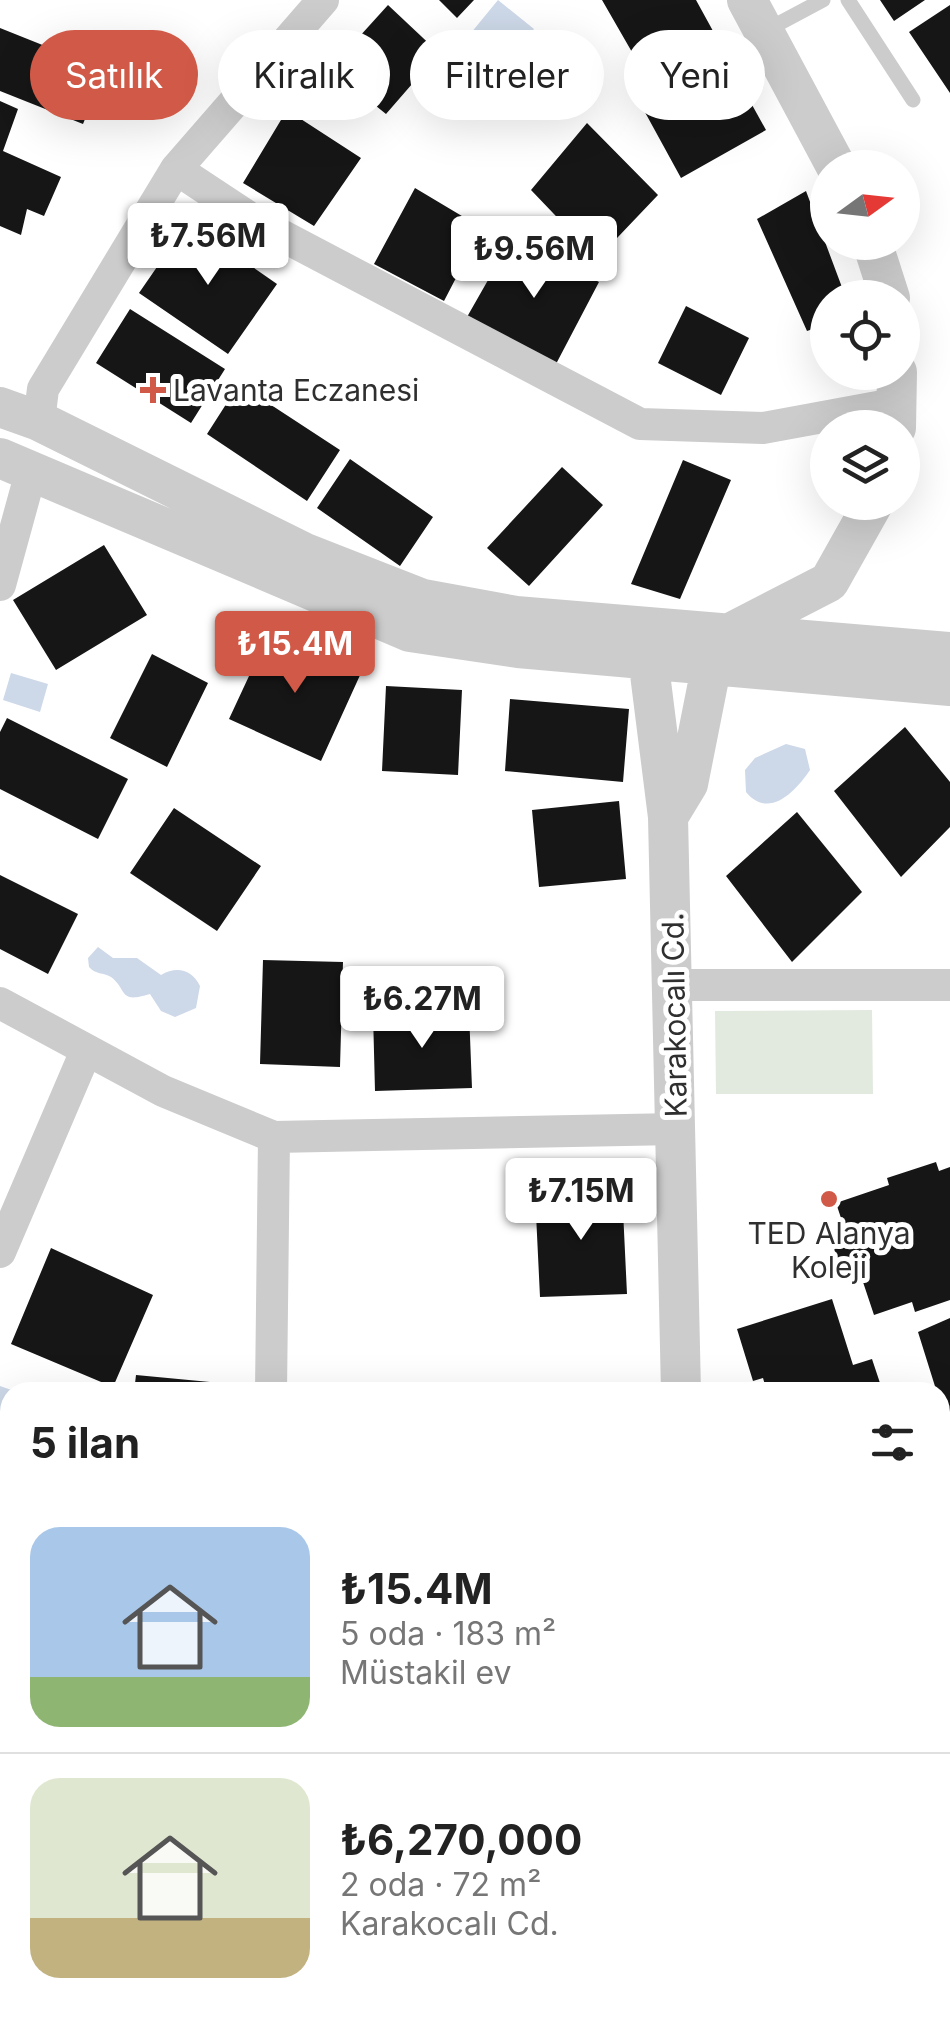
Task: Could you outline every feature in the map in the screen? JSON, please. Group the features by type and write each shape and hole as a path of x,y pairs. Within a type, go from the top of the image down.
{"street":[{"path":"0,585 16,465 39,421 44,390 176,170 322,0"},
{"path":"756,16 827,150"},
{"path":"176,170 256,222 640,424 763,428 898,401"},
{"path":"0,407 39,421 303,552 423,599 656,642 722,648 950,652"},
{"path":"16,465 410,632 518,648 656,642"},
{"path":"722,648 830,582 864,520"},
{"name":"Karakocalı Cd.","path":"656,642 675,984 681,1382"},
{"path":"722,648 950,686"},
{"name":"Karakocalı Cd.","path":"668,817 688,784 722,648"},
{"path":"675,984 950,985"},
{"path":"0,1003 163,1092 274,1138 677,1129"},
{"path":"0,1252 86,1051"},
{"path":"271,1382 274,1138"}],"lane":[{"path":"756,16 823,0"},
{"path":"848,0 913,100"}],"shaded area":[{"path":"872,1010 873,1094 716,1094 715,1011"}],"water":[{"path":"498,0 534,29 533,30 473,30"},
{"path":"11,673 48,684 40,712 3,700"},
{"path":"786,744 805,749 810,770 781,799 773,803 755,800 746,792 745,770 755,758"},
{"path":"98,947 113,958 137,958 161,975 178,970 188,973 200,986 196,1008 175,1017 161,1011 150,994 128,996 111,977 89,967 88,958"}],"building":[{"path":"439,0 474,0 457,18"},
{"path":"602,0 696,0 712,30 624,30 624,38"},
{"path":"880,0 925,0 894,21"},
{"path":"388,5 415,30 410,30 410,86 390,109 390,30 365,30"},
{"path":"950,5 950,93 909,32"},
{"path":"0,28 30,40 30,103 0,91"},
{"path":"0,101 18,109 3,151 61,177 44,216 27,209 21,235 0,226"},
{"path":"281,120 302,120 361,158 314,226 243,183"},
{"path":"649,120 760,120 766,130 681,178"},
{"path":"587,123 658,195 597,259 531,190"},
{"path":"415,188 482,228 444,301 374,264"},
{"path":"806,191 810,202 810,260 832,260 839,280 810,280 810,330 807,331 757,219"},
{"path":"188,222 277,284 228,354 139,293"},
{"path":"512,238 599,282 556,364 467,317"},
{"path":"686,306 749,338 721,395 658,363"},
{"path":"130,309 225,369 191,423 96,363"},
{"path":"239,384 340,450 307,501 207,434"},
{"path":"350,459 433,517 400,566 317,508"},
{"path":"683,460 731,480 680,599 631,584"},
{"path":"562,467 603,505 529,586 487,548"},
{"path":"104,545 147,615 56,670 13,600"},
{"path":"270,631 361,673 321,761 229,719"},
{"path":"152,654 208,683 167,767 110,738"},
{"path":"386,686 462,690 458,775 382,771"},
{"path":"510,699 629,709 623,782 505,771"},
{"path":"7,718 128,779 98,839 0,789 0,732"},
{"path":"905,727 950,782 950,827 901,877 834,791"},
{"path":"619,801 626,879 539,887 532,810"},
{"path":"174,808 261,866 217,931 130,873"},
{"path":"797,812 862,892 792,962 726,876"},
{"path":"0,875 78,914 48,974 0,949"},
{"path":"263,960 343,962 340,1067 260,1064"},
{"path":"469,1011 472,1088 375,1091 373,1013"},
{"path":"936,1162 939,1171 950,1167 950,1300 915,1312 912,1302 874,1315 861,1276 844,1268 835,1254 833,1237 842,1221 836,1203 889,1185 887,1178"},
{"path":"622,1189 627,1294 540,1297 535,1193"},
{"path":"51,1248 153,1295 115,1382 101,1382 11,1344"},
{"path":"832,1299 853,1365 872,1359 880,1382 764,1382 763,1378 753,1381 737,1329"},
{"path":"950,1318 950,1382 934,1382 918,1332"},
{"path":"136,1375 210,1382 135,1382"}],"place":[{"name":"Lavanta Eczanesi","path":"153,390"},
{"name":"TED Alanya Koleji","path":"829,1199"}]}
